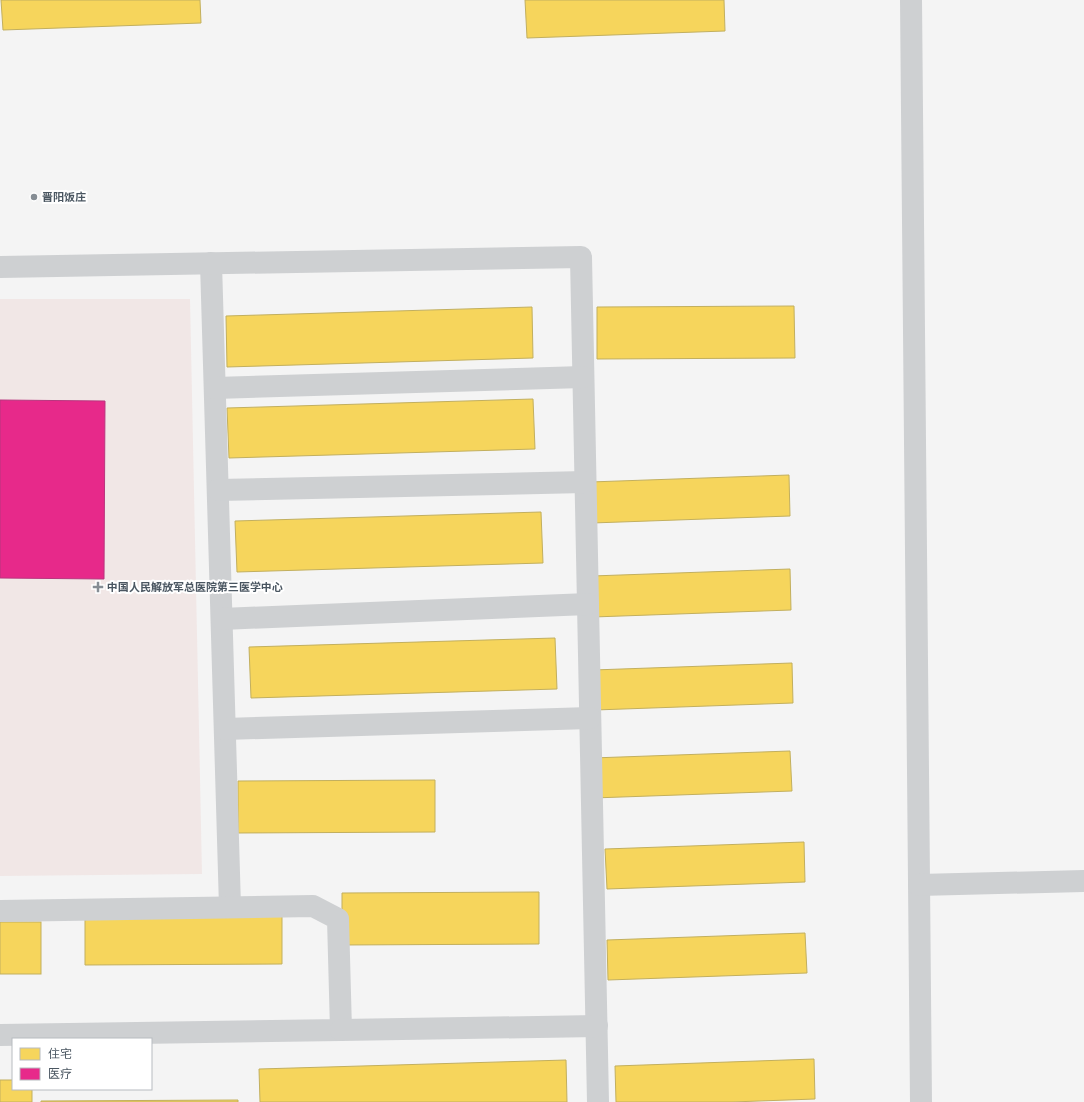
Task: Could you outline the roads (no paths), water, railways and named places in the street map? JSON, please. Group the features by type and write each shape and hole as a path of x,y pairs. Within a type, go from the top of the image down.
{"street":[{"path":"910,0 921,1102"},
{"path":"0,267 581,257 598,1102"},
{"path":"211,263 230,907"},
{"path":"215,388 583,377"},
{"path":"218,490 585,482"},
{"path":"222,618 588,604"},
{"path":"225,729 590,718"},
{"path":"919,885 1084,881"},
{"path":"0,911 313,906 338,919 341,1030"},
{"path":"0,1035 597,1026"}],"place":[{"name":"晋阳饭庄","path":"34,197"},
{"name":"中国人民解放军总医院第三医学中心","path":"98,587"}]}
